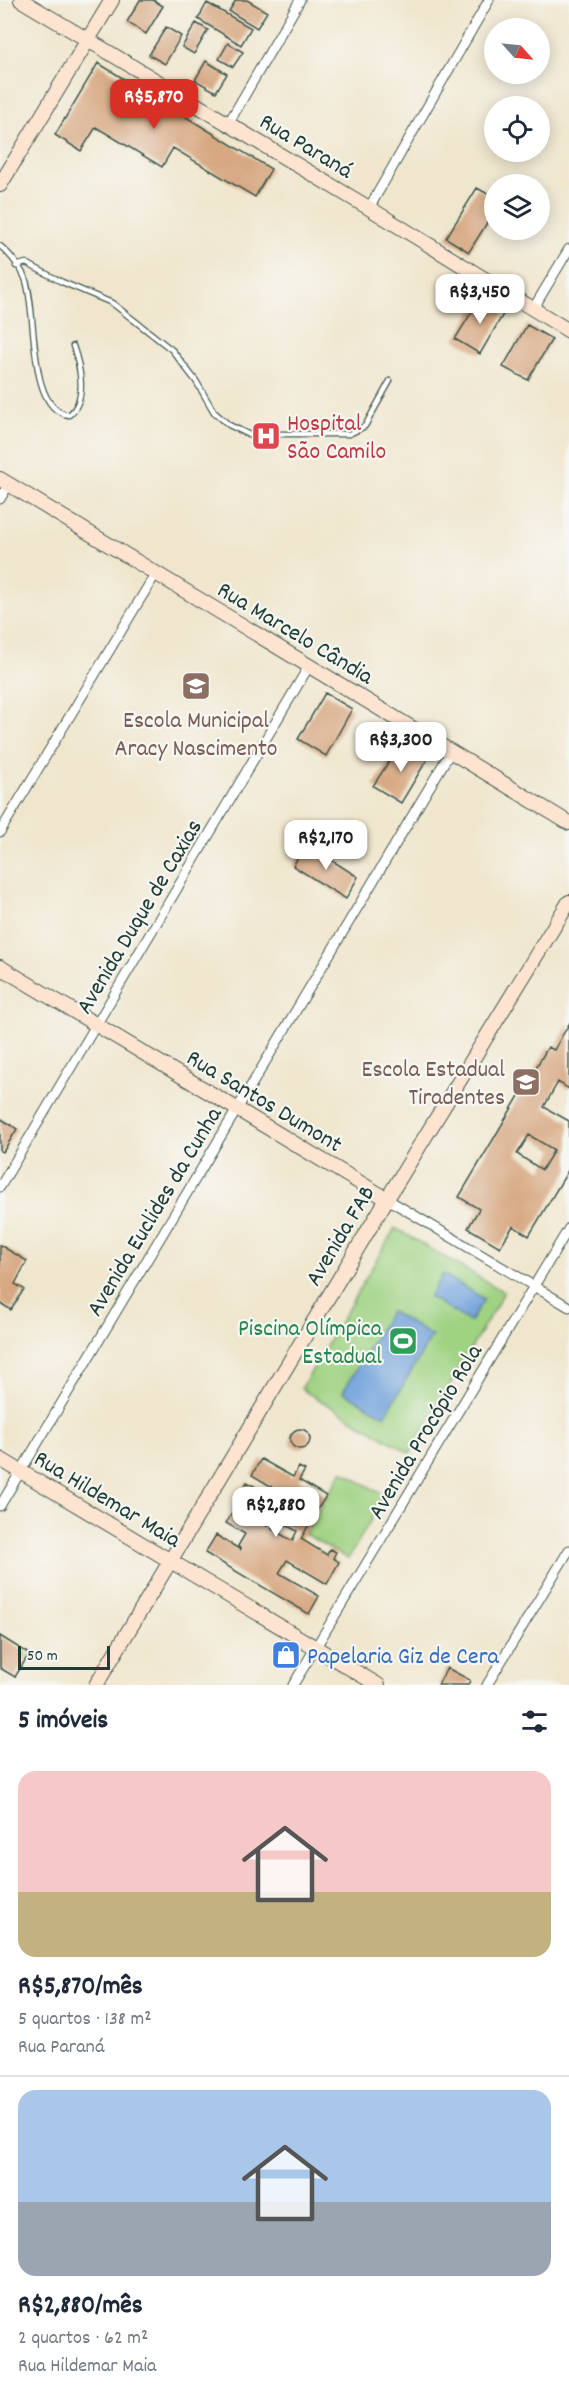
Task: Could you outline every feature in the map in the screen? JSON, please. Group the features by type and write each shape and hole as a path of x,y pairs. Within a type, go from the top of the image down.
{"main road":[{"name":"Rua Paraná","path":"21,0 369,208 569,331"},
{"path":"0,185 112,0"},
{"name":"Rua Marcelo Cândia","path":"4,482 569,823"},
{"name":"Avenida FAB","path":"96,1685 387,1199 569,902"},
{"name":"Rua Santos Dumont","path":"0,967 387,1199"},
{"name":"Rua Hildemar Maia","path":"0,1459 378,1685"}],"street":[{"path":"228,124 300,0"},
{"path":"369,208 489,0"},
{"path":"533,309 569,249"},
{"path":"0,499 4,482"},
{"path":"0,832 156,573"},
{"name":"Avenida Duque de Caxias","path":"0,1187 309,666"},
{"name":"Avenida Euclides da Cunha","path":"0,1506 451,752"},
{"name":"Rua Santos Dumont","path":"387,1199 569,1307"},
{"name":"Avenida Procópio Rola","path":"293,1685 569,1228"},
{"path":"487,1685 569,1551"}],"lane":[{"path":"0,246 26,278 37,365 50,407 59,414 69,415 75,410 79,396 81,367 73,346"},
{"path":"16,266 26,263 62,282 112,303 172,350 196,381 214,412 229,425 256,438 281,434 349,434 365,426 390,381"}],"green space":[{"name":"Piscina Olímpica Estadual","path":"395,1228 504,1292 410,1453 301,1389"},
{"path":"342,1471 385,1496 348,1559 305,1534"}],"water":[{"path":"443,1274 484,1299 470,1322 429,1297"},
{"path":"390,1311 432,1336 385,1416 343,1392"}],"building":[{"path":"140,0 153,0 163,6 146,34 127,22"},
{"path":"236,0 247,0 267,12 257,28 229,11"},
{"path":"207,3 251,28 241,45 198,19"},
{"path":"196,23 208,30 194,54 182,47"},
{"path":"166,27 181,36 165,64 149,55"},
{"path":"228,43 243,52 233,67 219,59"},
{"path":"206,61 227,74 216,92 195,80"},
{"path":"98,63 271,169 255,197 173,148 162,167 96,127 81,151 55,135"},
{"path":"477,188 484,192 484,228 469,252 446,238"},
{"path":"481,297 505,311 480,354 455,339"},
{"path":"527,325 552,339 528,380 503,367"},
{"path":"325,693 352,709 326,756 298,739"},
{"path":"401,743 428,758 401,803 373,786"},
{"path":"306,844 358,877 346,899 293,866"},
{"path":"569,1024 569,1089 558,1082 544,1107 569,1121 569,1169 529,1236 513,1226 500,1247 468,1228 479,1209 459,1197 548,1047 554,1050","holes":["529,1135 554,1150 542,1170 517,1154"]},
{"path":"0,1118 17,1129 3,1152 0,1151"},
{"path":"0,1245 27,1261 15,1284 24,1289 11,1310 0,1303"},
{"path":"300,1429 307,1432 310,1439 307,1446 300,1449 293,1446 290,1439 293,1432"},
{"path":"261,1459 293,1477 299,1467 305,1470 299,1480 326,1496 316,1512 291,1496 286,1504 312,1519 301,1539 327,1555 330,1549 336,1552 333,1558 339,1562 327,1584 287,1560 279,1573 319,1596 309,1614 205,1553 216,1535 241,1550 238,1546 245,1534 226,1523 235,1508 267,1526 272,1517 238,1498 247,1482 280,1501 284,1494 252,1475","holes":["277,1520 297,1531 292,1541 272,1529"]},
{"path":"0,1636 29,1654 15,1677 0,1668"},
{"path":"447,1668 470,1680 468,1685 438,1685"}],"place":[{"name":"Hospital São Camilo","path":"266,436"},
{"name":"Escola Municipal Aracy Nascimento","path":"196,686"},
{"name":"Escola Estadual Tiradentes","path":"526,1082"},
{"name":"Piscina Olímpica Estadual","path":"403,1341"},
{"name":"Papelaria Giz de Cera","path":"286,1655"}]}
